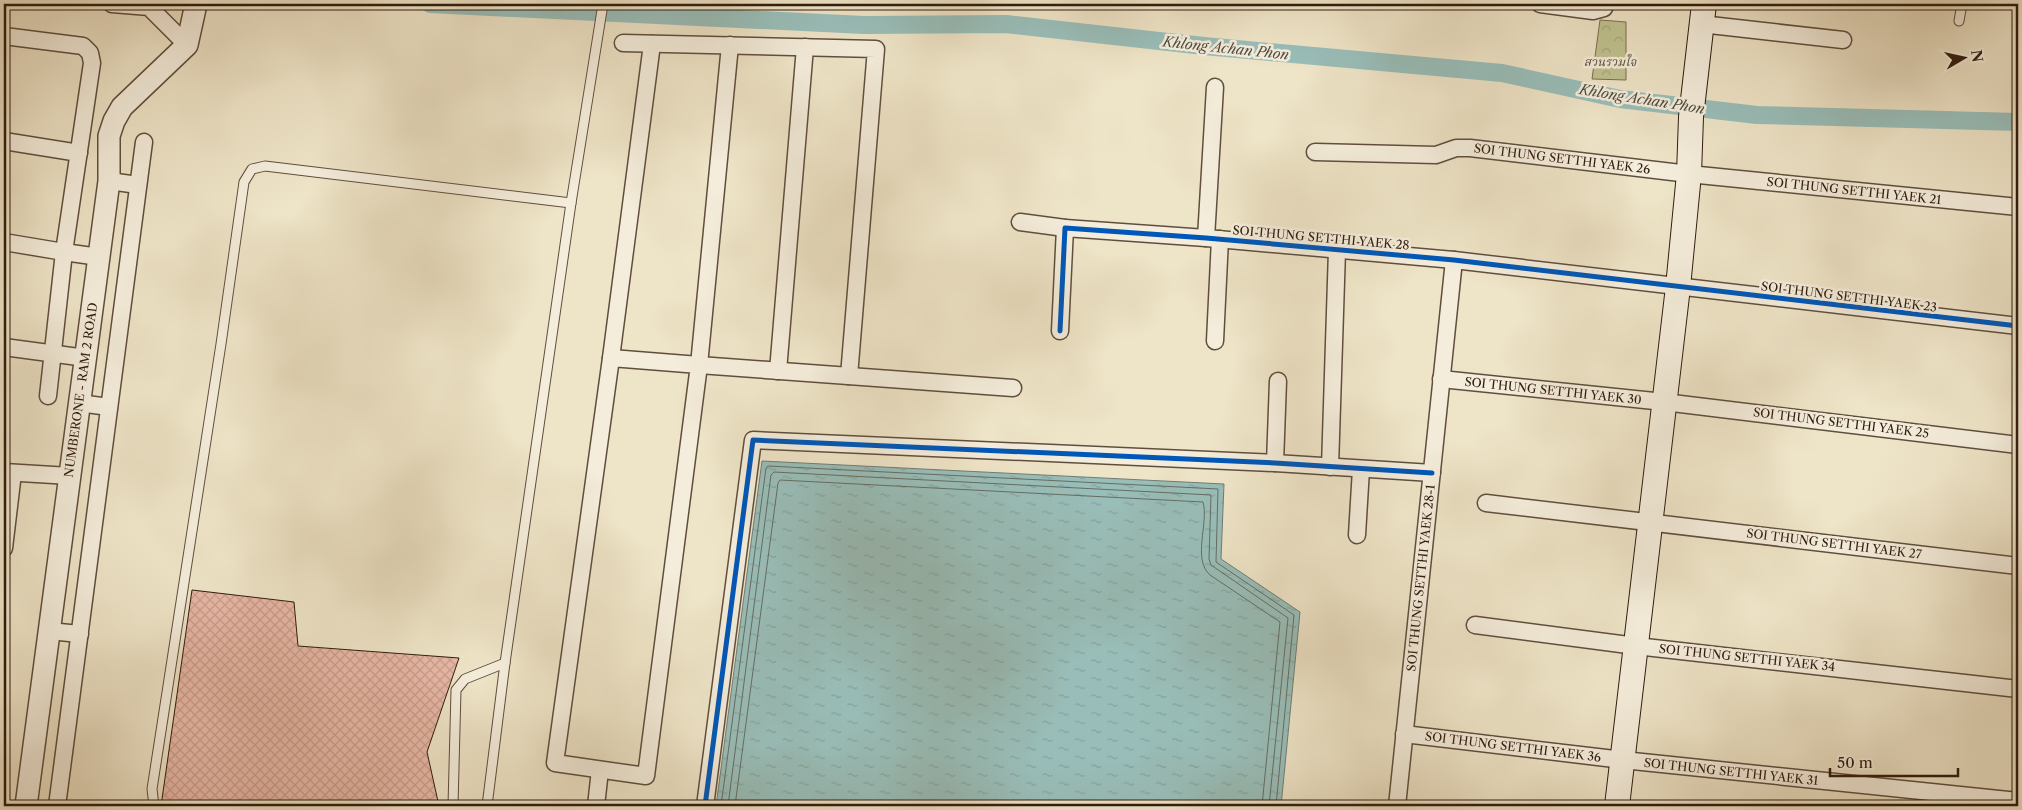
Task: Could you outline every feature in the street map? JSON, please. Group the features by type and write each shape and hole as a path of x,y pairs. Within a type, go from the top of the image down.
{"main road":[{"path":"1617,806 1678,287 1689,174 1692,109 1702,14"}],"street":[{"path":"112,4 148,7 187,45"},
{"path":"1540,4 1593,11 1604,8 1606,4"},
{"path":"187,45 195,8"},
{"path":"1702,14 1843,40"},
{"path":"4,36 83,46 90,53 92,63 64,252 48,396"},
{"path":"623,43 876,49 849,376"},
{"path":"652,44 555,763 646,776 699,365 730,45"},
{"name":"NUMBERONE - RAM 2 ROAD","path":"26,806 109,181 109,136 122,107 187,45"},
{"path":"778,371 805,47"},
{"path":"1215,87 1213,238 1215,341"},
{"path":"4,141 79,153"},
{"path":"57,806 144,142"},
{"name":"SOI THUNG SETTHI YAEK 26","path":"1315,152 1436,155 1456,148 1470,148 1689,174"},
{"name":"SOI THUNG SETTHI YAEK 21","path":"1689,174 2018,208"},
{"path":"109,181 138,185"},
{"name":"SOI THUNG SETTHI YAEK 28","path":"1020,222 1064,228 1213,238 1454,260 1678,287"},
{"path":"1060,331 1064,228"},
{"path":"4,242 99,257"},
{"path":"1330,467 1336,250"},
{"name":"SOI THUNG SETTHI YAEK 28-1","path":"1397,806 1454,260"},
{"name":"SOI THUNG SETTHI YAEK 23","path":"1678,287 2018,326"},
{"path":"4,347 86,358"},
{"path":"611,358 1013,388"},
{"name":"SOI THUNG SETTHI YAEK 30","path":"1441,379 1664,402"},
{"path":"1275,463 1278,381"},
{"name":"SOI THUNG SETTHI YAEK 25","path":"1664,402 2018,445"},
{"path":"79,404 109,407"},
{"path":"705,806 753,440 1275,463 1432,473"},
{"path":"1357,535 1361,469"},
{"path":"4,548 8,472 70,476"},
{"name":"SOI THUNG SETTHI YAEK 27","path":"1486,503 2018,566"},
{"name":"SOI THUNG SETTHI YAEK 34","path":"1475,625 1636,646 2018,689"},
{"path":"49,631 80,634"},
{"name":"SOI THUNG SETTHI YAEK 36","path":"1404,734 1622,760"},
{"name":"SOI THUNG SETTHI YAEK 31","path":"1622,760 2018,801"},
{"path":"596,806 600,770"}],"lane":[{"path":"487,806 505,663 571,203 603,4"},
{"path":"1959,21 1962,4"},
{"path":"154,806 152,789 221,344 244,182 252,169 265,166 571,203"},
{"path":"453,806 456,690 465,679 505,663"}],"green space":[{"name":"สวนรวมใจ","path":"1600,20 1626,22 1626,80 1592,79"}],"water":[{"path":"762,461 1224,484 1221,559 1300,612 1281,806 716,806"}],"building":[{"path":"192,590 294,602 298,646 459,658 427,752 439,806 161,806"}],"waterway":[{"name":"Khlong Achan Phon","path":"430,4 864,25 1006,24 1204,46 1502,73 1620,99 1757,115 2018,122"}],"cycle path":[{"path":"1060,331 1065,228 1206,238 1454,260 2018,326"},
{"path":"705,806 753,440 1275,463 1432,473"}]}
